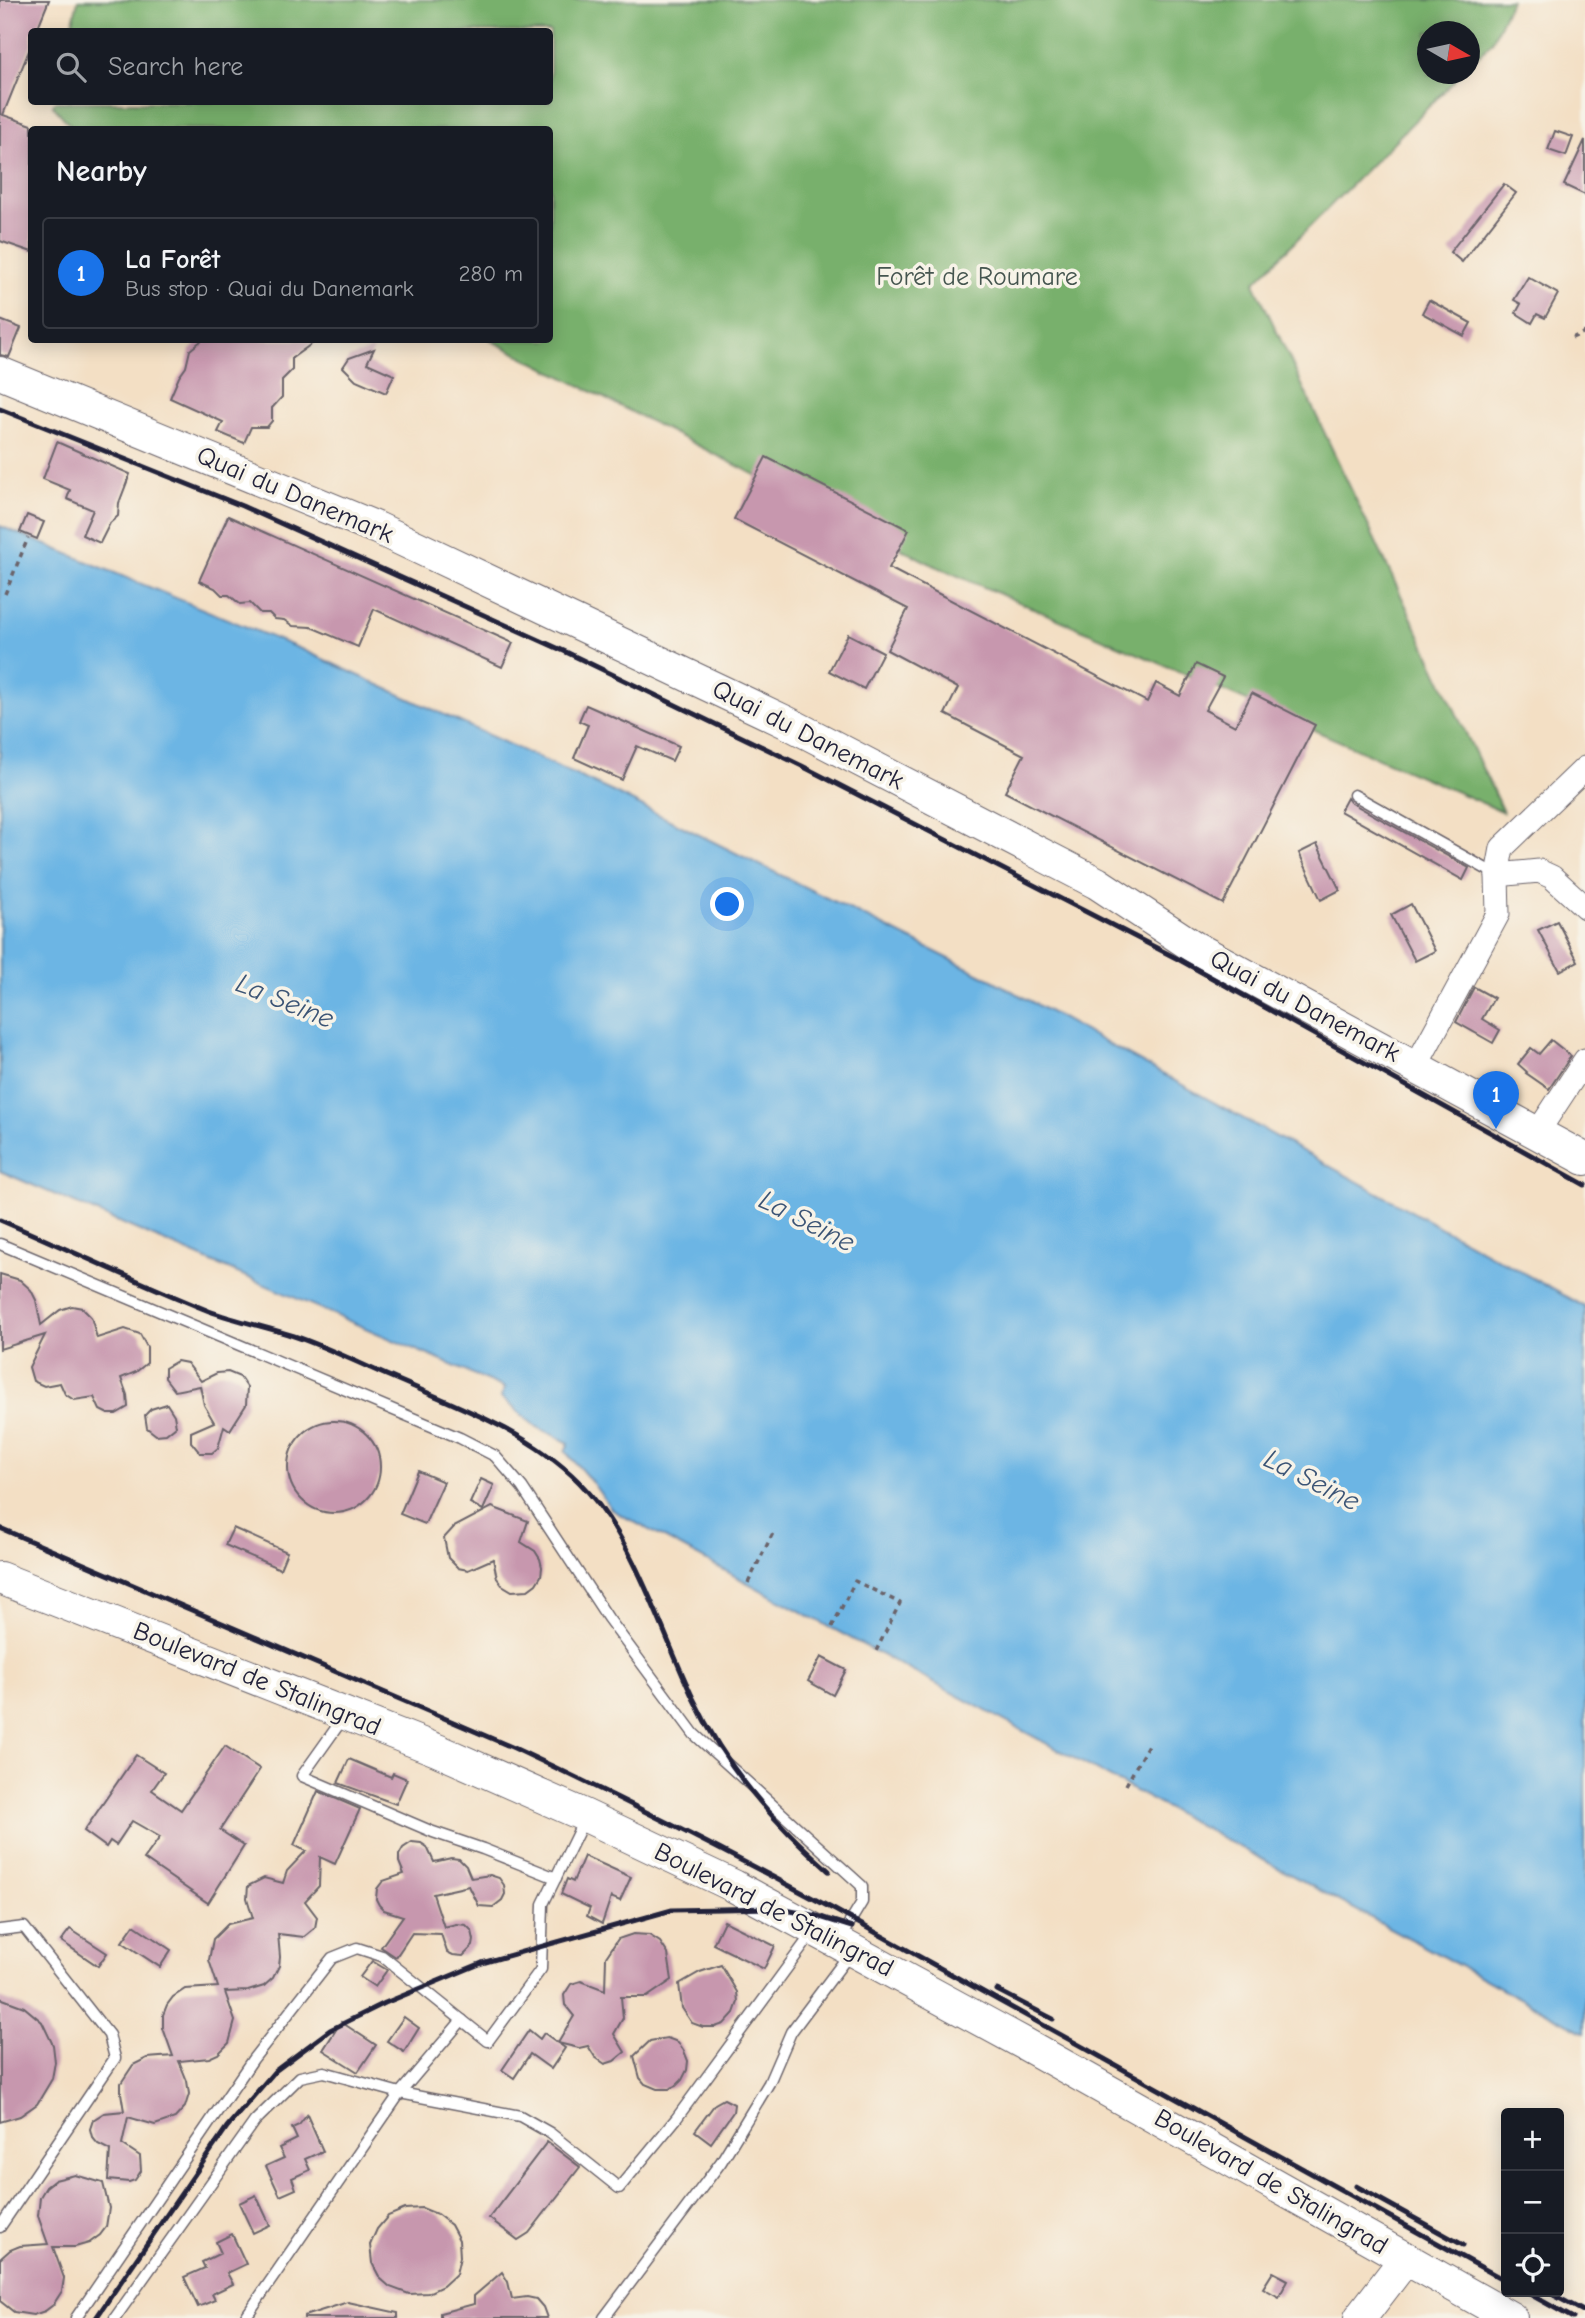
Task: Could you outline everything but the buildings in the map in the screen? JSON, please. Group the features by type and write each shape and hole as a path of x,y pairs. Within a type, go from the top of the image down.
{"main road":[{"name":"Quai du Danemark","path":"0,373 377,528 788,723 1097,883 1194,947 1585,1159"},
{"name":"Boulevard de Stalingrad","path":"0,1578 436,1750 586,1816 734,1886 1037,2050 1511,2318"},
{"path":"1360,2318 1406,2258"}],"street":[{"path":"1416,1066 1498,914 1497,875 1503,848 1585,768"},
{"path":"1497,875 1539,871 1552,877 1585,908"},
{"path":"1537,1133 1585,1060"}],"lane":[{"path":"1354,795 1497,875"},
{"path":"0,1244 460,1438 495,1456 522,1487 608,1618 694,1734 863,1886 862,1902 835,1941 676,2119 619,2188 550,2133 520,2116 400,2093 324,2072 300,2077 255,2121 115,2318"},
{"path":"346,1714 302,1776 433,1832 556,1878"},
{"path":"76,2318 253,2059 332,1958 357,1948 382,1956 488,2041 541,1969 543,1905 586,1816"},
{"path":"0,1930 24,1927 109,2035 115,2058 0,2227"},
{"path":"604,2318 721,2162 769,2083 835,1941"},
{"path":"244,2318 400,2093 462,2020"}],"path":[{"path":"1572,338 1585,332"},
{"path":"5,594 28,538"},
{"path":"748,1583 773,1533"},
{"path":"832,1627 855,1581 900,1604 876,1651"},
{"path":"1126,1785 1149,1743"}],"green space":[{"name":"Forêt de Roumare","path":"78,0 1511,0 1492,42 1480,54 1480,21 1417,21 1417,84 1451,84 1254,283 1503,812 933,565 496,343 553,343 553,126 72,126 53,106 553,105 553,28 72,28"}],"water":[{"name":"La Seine","path":"0,526 303,650 615,793 992,980 1585,1307 1585,2033 612,1510 565,1451 569,1443 535,1426 501,1397 505,1388 0,1171"}],"railway":[{"path":"0,409 242,506 566,652 802,766 1178,959 1585,1185"},
{"path":"0,1220 209,1311 331,1350 491,1421 559,1464 598,1504 631,1556 693,1698 735,1770 769,1812 829,1871"},
{"path":"0,1528 514,1748 636,1807 835,1910 1501,2278"},
{"path":"96,2318 227,2127 275,2071 330,2030 385,2003 482,1963 672,1910 775,1908 817,1916 852,1927"},
{"path":"997,1990 1053,2019"},
{"path":"1356,2186 1463,2245"},
{"path":"1535,2297 1573,2318"},
{"path":"1557,2297 1585,2312"}],"place":[{"name":"La Forêt","path":"1496,1129"}]}
